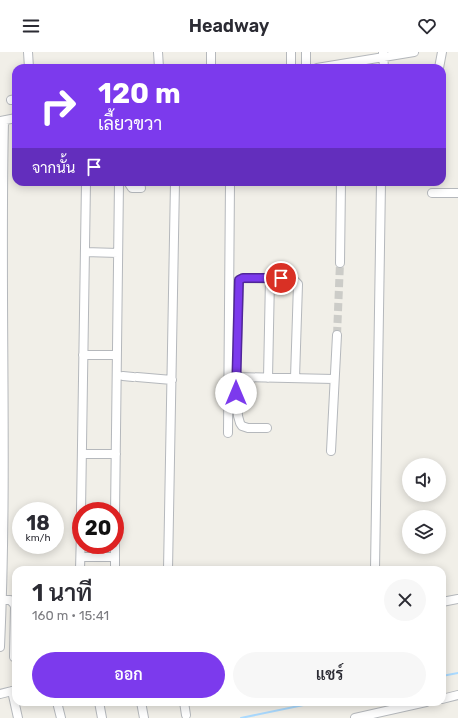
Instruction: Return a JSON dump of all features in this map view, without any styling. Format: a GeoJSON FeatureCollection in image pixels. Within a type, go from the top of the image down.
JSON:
{"type":"FeatureCollection","features":[{"type":"Feature","properties":{"kind":"street"},"geometry":{"type":"LineString","coordinates":[[28,52],[29,64]]}},
{"type":"Feature","properties":{"kind":"street"},"geometry":{"type":"LineString","coordinates":[[158,52],[159,64]]}},
{"type":"Feature","properties":{"kind":"street"},"geometry":{"type":"LineString","coordinates":[[211,52],[211,64]]}},
{"type":"Feature","properties":{"kind":"street"},"geometry":{"type":"LineString","coordinates":[[291,52],[292,64]]}},
{"type":"Feature","properties":{"kind":"street"},"geometry":{"type":"LineString","coordinates":[[306,52],[306,64]]}},
{"type":"Feature","properties":{"kind":"street"},"geometry":{"type":"LineString","coordinates":[[345,64],[383,54],[414,52]]}},
{"type":"Feature","properties":{"kind":"street"},"geometry":{"type":"LineString","coordinates":[[440,64],[442,52]]}},
{"type":"Feature","properties":{"kind":"street"},"geometry":{"type":"LineString","coordinates":[[383,54],[384,64]]}},
{"type":"Feature","properties":{"kind":"street"},"geometry":{"type":"LineString","coordinates":[[0,647],[2,600],[2,121],[12,119]]}},
{"type":"Feature","properties":{"kind":"street"},"geometry":{"type":"LineString","coordinates":[[81,502],[86,186]]}},
{"type":"Feature","properties":{"kind":"street"},"geometry":{"type":"LineString","coordinates":[[115,502],[119,186]]}},
{"type":"Feature","properties":{"kind":"street"},"geometry":{"type":"LineString","coordinates":[[131,186],[132,188],[141,188]]}},
{"type":"Feature","properties":{"kind":"street"},"geometry":{"type":"LineString","coordinates":[[168,566],[175,186]]}},
{"type":"Feature","properties":{"kind":"street"},"geometry":{"type":"LineString","coordinates":[[228,433],[230,186]]}},
{"type":"Feature","properties":{"kind":"street"},"geometry":{"type":"LineString","coordinates":[[340,263],[341,186]]}},
{"type":"Feature","properties":{"kind":"street"},"geometry":{"type":"LineString","coordinates":[[374,566],[381,186]]}},
{"type":"Feature","properties":{"kind":"street"},"geometry":{"type":"LineString","coordinates":[[432,193],[458,193]]}},
{"type":"Feature","properties":{"kind":"street"},"geometry":{"type":"LineString","coordinates":[[85,252],[118,254]]}},
{"type":"Feature","properties":{"kind":"street"},"geometry":{"type":"LineString","coordinates":[[267,428],[248,428],[242,426],[236,409],[239,280],[243,278],[293,279],[298,284],[295,378]]}},
{"type":"Feature","properties":{"kind":"street"},"geometry":{"type":"LineString","coordinates":[[268,378],[270,278]]}},
{"type":"Feature","properties":{"kind":"street"},"geometry":{"type":"LineString","coordinates":[[331,451],[337,335]]}},
{"type":"Feature","properties":{"kind":"street"},"geometry":{"type":"LineString","coordinates":[[83,355],[116,355]]}},
{"type":"Feature","properties":{"kind":"street"},"geometry":{"type":"LineString","coordinates":[[123,376],[172,380]]}},
{"type":"Feature","properties":{"kind":"street"},"geometry":{"type":"LineString","coordinates":[[236,377],[334,379]]}},
{"type":"Feature","properties":{"kind":"street"},"geometry":{"type":"LineString","coordinates":[[82,454],[116,454]]}},
{"type":"Feature","properties":{"kind":"street"},"geometry":{"type":"LineString","coordinates":[[114,566],[115,554]]}},
{"type":"Feature","properties":{"kind":"street"},"geometry":{"type":"LineString","coordinates":[[80,566],[81,557],[115,558]]}},
{"type":"Feature","properties":{"kind":"street"},"geometry":{"type":"LineString","coordinates":[[446,601],[458,599]]}},
{"type":"Feature","properties":{"kind":"street"},"geometry":{"type":"LineString","coordinates":[[2,600],[10,600],[12,602]]}},
{"type":"Feature","properties":{"kind":"street"},"geometry":{"type":"LineString","coordinates":[[0,694],[12,691]]}},
{"type":"Feature","properties":{"kind":"street"},"geometry":{"type":"LineString","coordinates":[[446,697],[458,695]]}},
{"type":"Feature","properties":{"kind":"street"},"geometry":{"type":"LineString","coordinates":[[16,706],[18,718]]}},
{"type":"Feature","properties":{"kind":"street"},"geometry":{"type":"LineString","coordinates":[[58,706],[61,718]]}},
{"type":"Feature","properties":{"kind":"street"},"geometry":{"type":"LineString","coordinates":[[100,706],[102,718]]}},
{"type":"Feature","properties":{"kind":"street"},"geometry":{"type":"LineString","coordinates":[[142,706],[144,718]]}},
{"type":"Feature","properties":{"kind":"street"},"geometry":{"type":"LineString","coordinates":[[185,706],[186,715]]}},
{"type":"Feature","properties":{"kind":"street"},"geometry":{"type":"LineString","coordinates":[[355,718],[408,706]]}},
{"type":"Feature","properties":{"kind":"waterway"},"geometry":{"type":"LineString","coordinates":[[446,675],[458,673]]}},
{"type":"Feature","properties":{"kind":"waterway"},"geometry":{"type":"LineString","coordinates":[[241,718],[299,706]]}},
{"type":"Feature","properties":{"kind":"tunnel"},"geometry":{"type":"LineString","coordinates":[[337,335],[340,263]]}},
{"type":"Feature","properties":{"kind":"route"},"geometry":{"type":"LineString","coordinates":[[236,393],[239,280],[243,278],[281,278]]}}]}
